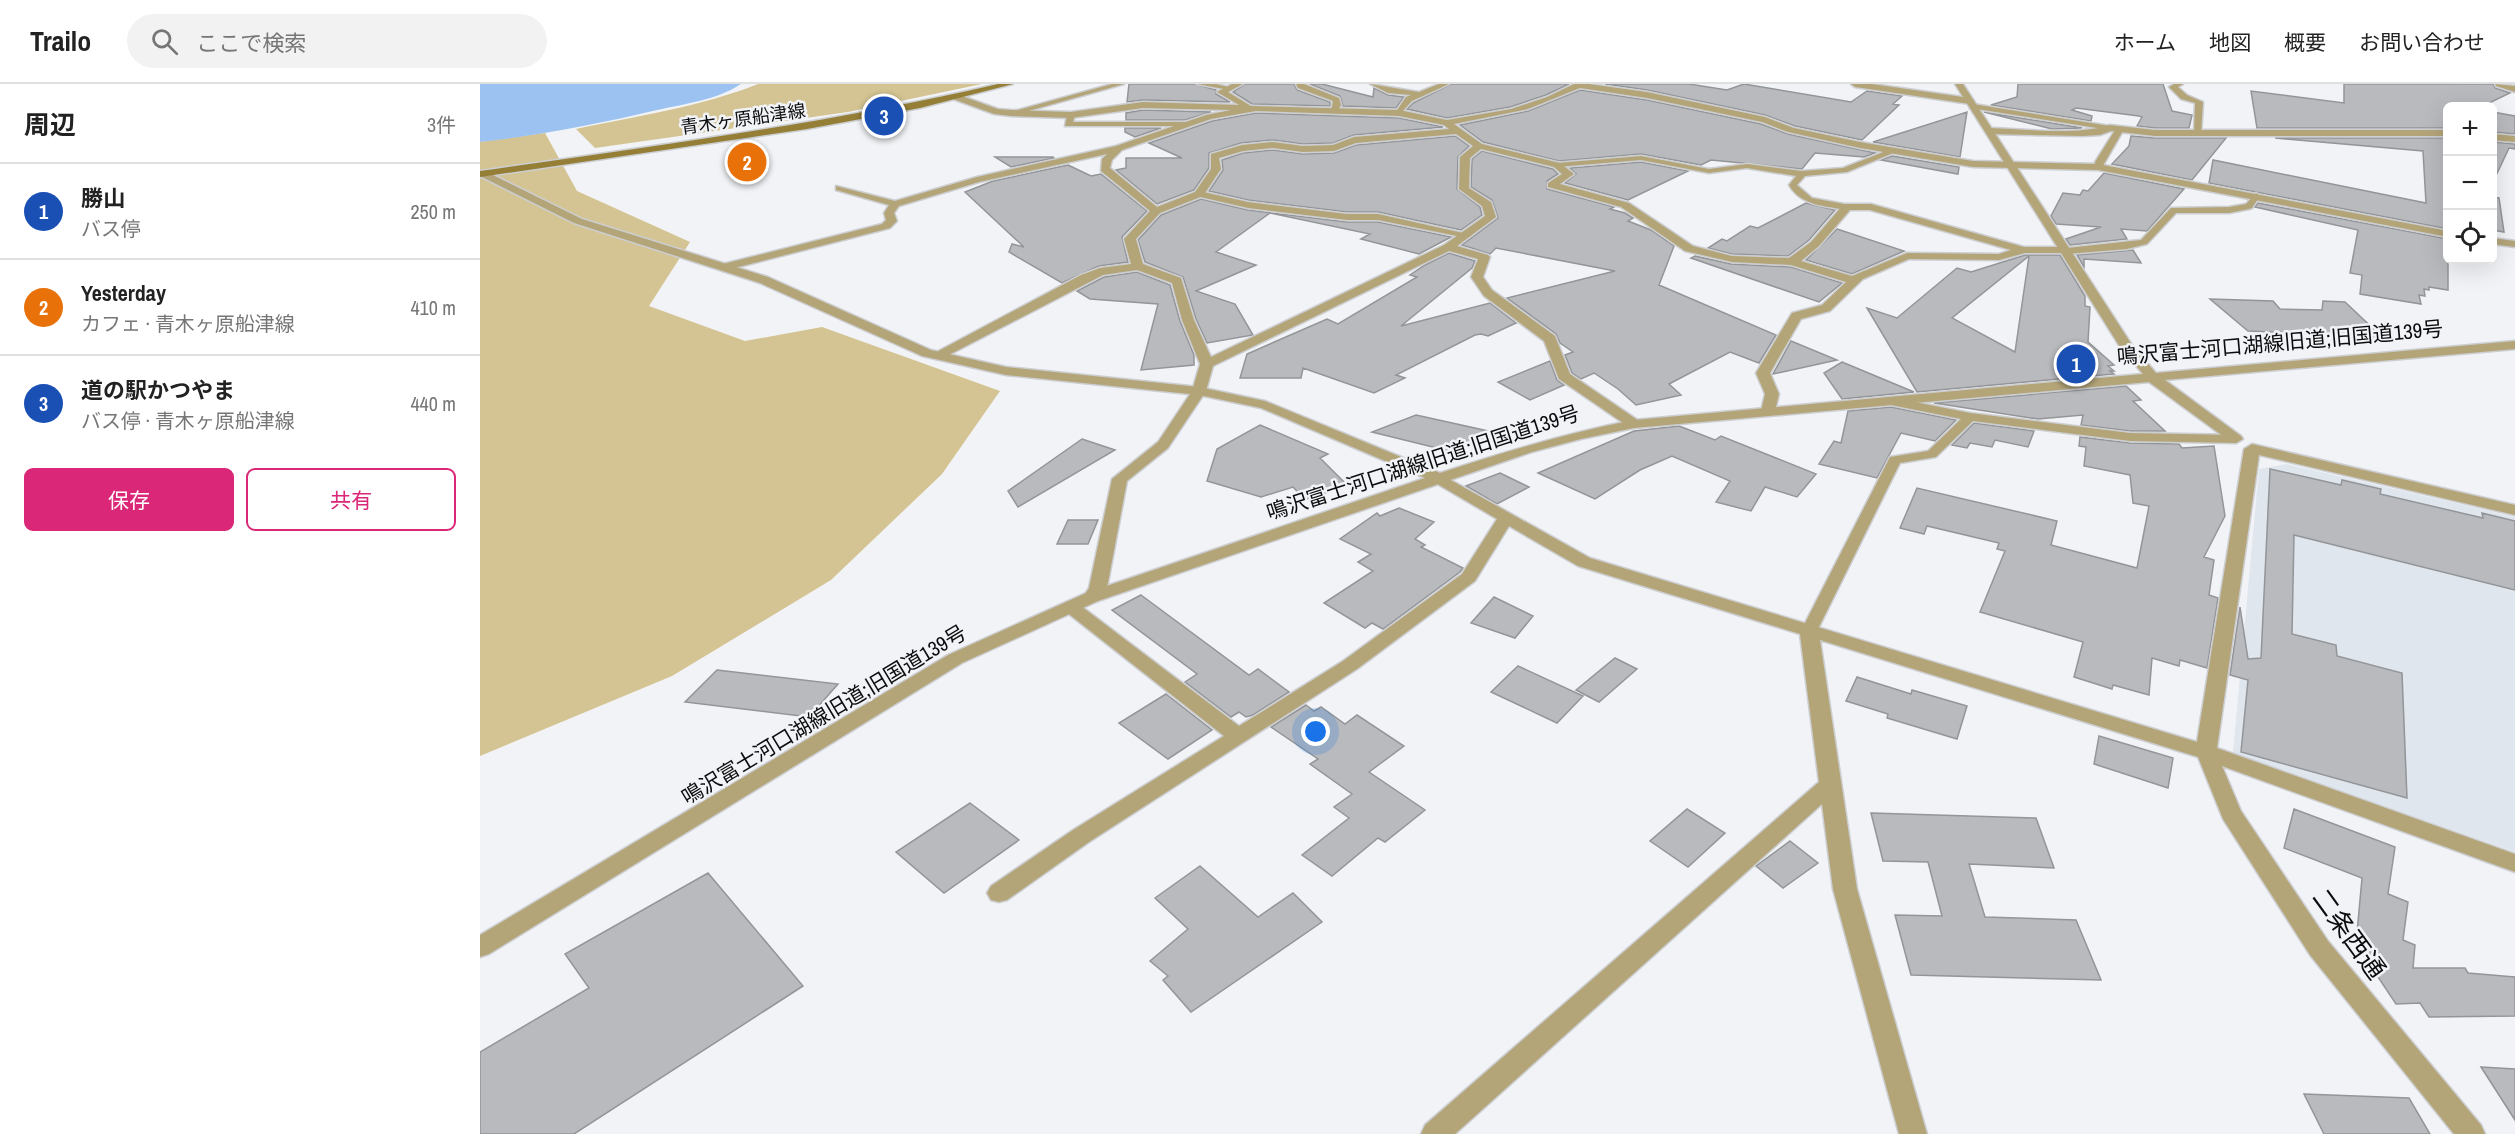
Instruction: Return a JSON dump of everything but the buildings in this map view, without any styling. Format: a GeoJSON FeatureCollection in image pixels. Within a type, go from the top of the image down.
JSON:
{"type":"FeatureCollection","features":[{"type":"Feature","properties":{"kind":"main road","name":"青木ヶ原船津線"},"geometry":{"type":"LineString","coordinates":[[482,174],[807,126],[957,97],[1009,84]]}},
{"type":"Feature","properties":{"kind":"street"},"geometry":{"type":"LineString","coordinates":[[1239,84],[1221,92],[1254,109]]}},
{"type":"Feature","properties":{"kind":"street"},"geometry":{"type":"LineString","coordinates":[[1138,267],[1130,239],[1156,211],[1199,194],[1216,169],[1214,156],[1242,148],[1272,145],[1303,149],[1334,148],[1354,140],[1451,127],[1468,116],[1494,114],[1514,109],[1566,94],[1580,84],[1754,117],[1791,130],[1894,151],[1973,164],[2098,168],[2443,233]]}},
{"type":"Feature","properties":{"kind":"street"},"geometry":{"type":"LineString","coordinates":[[1854,84],[1971,103]]}},
{"type":"Feature","properties":{"kind":"street"},"geometry":{"type":"LineString","coordinates":[[1959,84],[2127,347],[2153,378],[2252,449],[2515,510]]}},
{"type":"Feature","properties":{"kind":"street"},"geometry":{"type":"LineString","coordinates":[[2499,84],[2515,89]]}},
{"type":"Feature","properties":{"kind":"street"},"geometry":{"type":"LineString","coordinates":[[957,97],[982,107],[1011,113],[1071,115],[1143,105],[1399,113],[1451,127],[1479,146],[1557,165],[1569,174],[1552,185],[1625,205],[1689,249],[1732,259],[1792,262],[1854,281]]}},
{"type":"Feature","properties":{"kind":"street"},"geometry":{"type":"LineString","coordinates":[[840,188],[895,204],[988,177],[1119,148],[1186,123],[1254,109]]}},
{"type":"Feature","properties":{"kind":"street"},"geometry":{"type":"LineString","coordinates":[[1990,131],[2082,133],[2115,129],[2155,133],[2443,133]]}},
{"type":"Feature","properties":{"kind":"street"},"geometry":{"type":"LineString","coordinates":[[2497,137],[2515,139]]}},
{"type":"Feature","properties":{"kind":"street"},"geometry":{"type":"LineString","coordinates":[[1207,364],[1448,247],[1491,217],[1487,204],[1464,189],[1465,156],[1479,146]]}},
{"type":"Feature","properties":{"kind":"street"},"geometry":{"type":"LineString","coordinates":[[1119,148],[1107,159],[1105,169],[1156,211]]}},
{"type":"Feature","properties":{"kind":"street"},"geometry":{"type":"LineString","coordinates":[[482,174],[578,221],[774,284],[927,352],[1006,371],[1199,391],[1265,405],[1440,480],[1584,562],[2206,752],[2515,863]]}},
{"type":"Feature","properties":{"kind":"street"},"geometry":{"type":"LineString","coordinates":[[723,267],[886,226],[892,221],[889,213],[895,204]]}},
{"type":"Feature","properties":{"kind":"street"},"geometry":{"type":"LineString","coordinates":[[1792,262],[1815,244],[1847,207],[1871,207],[1914,221],[1945,227],[2025,250],[2066,251]]}},
{"type":"Feature","properties":{"kind":"street"},"geometry":{"type":"LineString","coordinates":[[2497,242],[2515,244]]}},
{"type":"Feature","properties":{"kind":"street"},"geometry":{"type":"LineString","coordinates":[[1448,247],[1484,257],[1477,277],[1488,292],[1550,339],[1564,376],[1634,424]]}},
{"type":"Feature","properties":{"kind":"street"},"geometry":{"type":"LineString","coordinates":[[1768,411],[1772,394],[1762,373],[1796,316],[1826,308],[1859,276],[1907,256],[1999,257],[2025,250]]}},
{"type":"Feature","properties":{"kind":"street"},"geometry":{"type":"LineString","coordinates":[[938,355],[1100,272],[1138,267],[1177,281],[1188,320],[1207,364],[1199,391],[1163,445],[1120,479],[1098,588],[1092,597]]}},
{"type":"Feature","properties":{"kind":"street","name":"鳴沢富士河口湖線旧道;旧国道139号"},"geometry":{"type":"LineString","coordinates":[[480,947],[955,659],[1092,597],[1527,449],[1579,435],[1634,424],[2515,345]]}},
{"type":"Feature","properties":{"kind":"street"},"geometry":{"type":"LineString","coordinates":[[2206,752],[2252,449]]}},
{"type":"Feature","properties":{"kind":"street"},"geometry":{"type":"LineString","coordinates":[[999,893],[1082,836],[1350,665],[1469,577],[1506,517]]}},
{"type":"Feature","properties":{"kind":"street"},"geometry":{"type":"LineString","coordinates":[[1071,607],[1238,736]]}},
{"type":"Feature","properties":{"kind":"street"},"geometry":{"type":"LineString","coordinates":[[1809,631],[1845,889],[1913,1134]]}},
{"type":"Feature","properties":{"kind":"street","name":"二条西通"},"geometry":{"type":"LineString","coordinates":[[2206,752],[2231,813],[2319,948],[2471,1134]]}},
{"type":"Feature","properties":{"kind":"street"},"geometry":{"type":"LineString","coordinates":[[1435,1134],[1831,784]]}},
{"type":"Feature","properties":{"kind":"lane"},"geometry":{"type":"LineString","coordinates":[[1011,113],[1120,84]]}},
{"type":"Feature","properties":{"kind":"lane"},"geometry":{"type":"LineString","coordinates":[[1201,84],[1229,88]]}},
{"type":"Feature","properties":{"kind":"lane"},"geometry":{"type":"LineString","coordinates":[[1374,84],[1391,91],[1418,94]]}},
{"type":"Feature","properties":{"kind":"lane"},"geometry":{"type":"LineString","coordinates":[[1399,113],[1409,99],[1445,84]]}},
{"type":"Feature","properties":{"kind":"lane"},"geometry":{"type":"LineString","coordinates":[[2179,84],[2173,87],[2176,92],[2199,102],[2198,133]]}},
{"type":"Feature","properties":{"kind":"lane"},"geometry":{"type":"LineString","coordinates":[[1303,87],[1323,85]]}},
{"type":"Feature","properties":{"kind":"lane"},"geometry":{"type":"LineString","coordinates":[[1303,87],[1336,100],[1337,105],[1334,110]]}},
{"type":"Feature","properties":{"kind":"lane"},"geometry":{"type":"LineString","coordinates":[[1971,103],[2115,129],[2098,168]]}},
{"type":"Feature","properties":{"kind":"lane"},"geometry":{"type":"LineString","coordinates":[[1071,115],[1068,124],[1186,123]]}},
{"type":"Feature","properties":{"kind":"lane"},"geometry":{"type":"LineString","coordinates":[[1557,165],[1641,158],[1709,171],[1747,166],[1802,174],[1844,170],[1894,151]]}},
{"type":"Feature","properties":{"kind":"lane"},"geometry":{"type":"LineString","coordinates":[[1802,174],[1793,185],[1795,190],[1809,200],[1847,207]]}},
{"type":"Feature","properties":{"kind":"lane"},"geometry":{"type":"LineString","coordinates":[[1199,194],[1248,205],[1347,217],[1378,217],[1467,235]]}},
{"type":"Feature","properties":{"kind":"lane"},"geometry":{"type":"LineString","coordinates":[[2066,251],[2127,246],[2144,242],[2174,210],[2229,210],[2249,206],[2256,196]]}},
{"type":"Feature","properties":{"kind":"lane"},"geometry":{"type":"LineString","coordinates":[[1890,401],[1970,417],[2130,437],[2236,439]]}},
{"type":"Feature","properties":{"kind":"lane"},"geometry":{"type":"LineString","coordinates":[[1809,631],[1894,460],[1932,454],[1970,417]]}},
{"type":"Feature","properties":{"kind":"shaded area"},"geometry":{"type":"Polygon","coordinates":[[[758,84],[982,84],[848,112],[595,148],[576,129],[691,105],[758,84]]]}},
{"type":"Feature","properties":{"kind":"shaded area"},"geometry":{"type":"Polygon","coordinates":[[[545,133],[577,191],[690,242],[649,306],[745,341],[822,327],[1000,391],[942,474],[831,580],[672,676],[480,756],[480,142],[545,133]]]}},
{"type":"Feature","properties":{"kind":"shaded area"},"geometry":{"type":"Polygon","coordinates":[[[2286,464],[2515,517],[2515,852],[2233,753],[2259,469],[2286,464]]]}},
{"type":"Feature","properties":{"kind":"water"},"geometry":{"type":"Polygon","coordinates":[[[480,84],[741,84],[711,98],[613,120],[480,142],[480,84]]]}},
{"type":"Feature","properties":{"kind":"place","name":"道の駅かつやま"},"geometry":{"type":"Point","coordinates":[884,116]}},
{"type":"Feature","properties":{"kind":"place","name":"Yesterday"},"geometry":{"type":"Point","coordinates":[747,162]}},
{"type":"Feature","properties":{"kind":"place","name":"勝山"},"geometry":{"type":"Point","coordinates":[2076,364]}}]}
